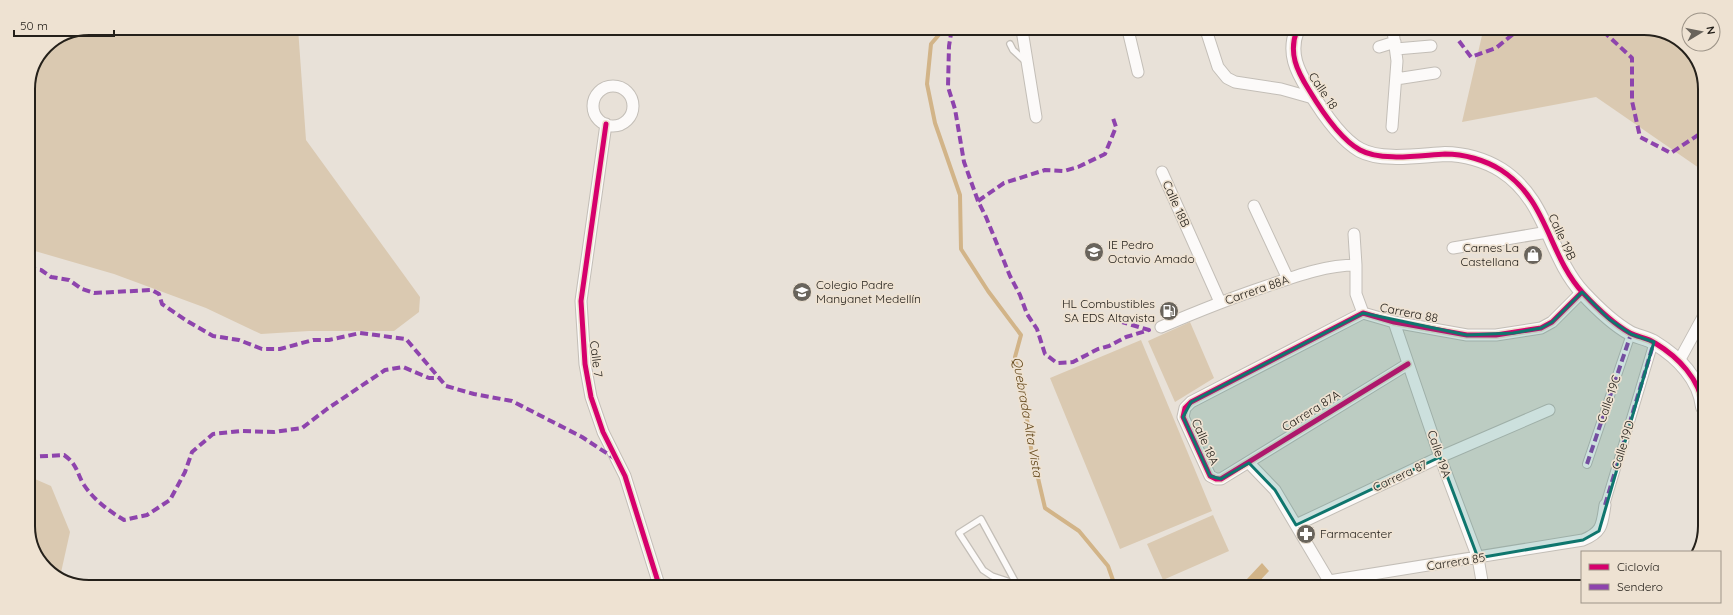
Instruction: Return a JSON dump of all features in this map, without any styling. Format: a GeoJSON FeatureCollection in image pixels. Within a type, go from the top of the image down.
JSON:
{"type":"FeatureCollection","features":[{"type":"Feature","properties":{"kind":"street"},"geometry":{"type":"LineString","coordinates":[[1023,35],[1036,117]]}},
{"type":"Feature","properties":{"kind":"street"},"geometry":{"type":"LineString","coordinates":[[1129,35],[1138,72]]}},
{"type":"Feature","properties":{"kind":"street"},"geometry":{"type":"LineString","coordinates":[[1208,35],[1218,67],[1227,78],[1235,82],[1281,88],[1313,98]]}},
{"type":"Feature","properties":{"kind":"street","name":"Calle 18"},"geometry":{"type":"LineString","coordinates":[[1296,35],[1293,49],[1298,73],[1313,98],[1344,138],[1361,151]]}},
{"type":"Feature","properties":{"kind":"street"},"geometry":{"type":"LineString","coordinates":[[1392,127],[1396,79],[1394,35]]}},
{"type":"Feature","properties":{"kind":"street"},"geometry":{"type":"LineString","coordinates":[[1379,47],[1395,45],[1431,46]]}},
{"type":"Feature","properties":{"kind":"street"},"geometry":{"type":"LineString","coordinates":[[1396,79],[1435,73]]}},
{"type":"Feature","properties":{"kind":"street","name":"Calle 7"},"geometry":{"type":"LineString","coordinates":[[606,124],[581,300],[585,364],[592,397],[603,432],[625,476],[657,580]]}},
{"type":"Feature","properties":{"kind":"street","name":"Calle 19B"},"geometry":{"type":"LineString","coordinates":[[1361,151],[1393,157],[1447,154],[1471,158],[1491,165],[1510,177],[1522,187],[1536,206],[1566,269],[1582,292],[1609,319],[1631,334],[1654,342],[1679,361],[1691,376],[1698,390]]}},
{"type":"Feature","properties":{"kind":"street","name":"Calle 18B"},"geometry":{"type":"LineString","coordinates":[[1162,172],[1220,302]]}},
{"type":"Feature","properties":{"kind":"street"},"geometry":{"type":"LineString","coordinates":[[1254,206],[1288,279]]}},
{"type":"Feature","properties":{"kind":"street"},"geometry":{"type":"LineString","coordinates":[[1453,248],[1548,232]]}},
{"type":"Feature","properties":{"kind":"street"},"geometry":{"type":"LineString","coordinates":[[1354,234],[1356,294],[1363,313]]}},
{"type":"Feature","properties":{"kind":"street","name":"Carrera 88A"},"geometry":{"type":"LineString","coordinates":[[1161,324],[1185,313],[1288,279],[1332,266],[1356,265]]}},
{"type":"Feature","properties":{"kind":"street","name":"Carrera 88"},"geometry":{"type":"LineString","coordinates":[[1191,402],[1363,313],[1394,322],[1467,335],[1496,335],[1541,328],[1552,322],[1582,292]]}},
{"type":"Feature","properties":{"kind":"street","name":"Calle 19A"},"geometry":{"type":"LineString","coordinates":[[1394,322],[1440,457],[1478,558],[1482,580]]}},
{"type":"Feature","properties":{"kind":"street"},"geometry":{"type":"LineString","coordinates":[[1679,361],[1698,326]]}},
{"type":"Feature","properties":{"kind":"street","name":"Calle 19C"},"geometry":{"type":"LineString","coordinates":[[1587,464],[1631,334]]}},
{"type":"Feature","properties":{"kind":"street","name":"Calle 19D"},"geometry":{"type":"LineString","coordinates":[[1583,540],[1595,534],[1601,527],[1605,505],[1654,342]]}},
{"type":"Feature","properties":{"kind":"street","name":"Carrera 87A"},"geometry":{"type":"LineString","coordinates":[[1225,477],[1408,364]]}},
{"type":"Feature","properties":{"kind":"street","name":"Calle 18A"},"geometry":{"type":"LineString","coordinates":[[1191,402],[1185,408],[1183,417],[1210,476],[1216,479],[1225,477]]}},
{"type":"Feature","properties":{"kind":"street","name":"Carrera 87"},"geometry":{"type":"LineString","coordinates":[[1296,525],[1440,457],[1549,410]]}},
{"type":"Feature","properties":{"kind":"street"},"geometry":{"type":"LineString","coordinates":[[1249,462],[1275,490],[1328,580]]}},
{"type":"Feature","properties":{"kind":"street","name":"Carrera 85"},"geometry":{"type":"LineString","coordinates":[[1353,580],[1583,540]]}},
{"type":"Feature","properties":{"kind":"lane"},"geometry":{"type":"LineString","coordinates":[[1010,44],[1013,50],[1027,63]]}},
{"type":"Feature","properties":{"kind":"lane"},"geometry":{"type":"LineString","coordinates":[[1006,580],[992,576],[983,570],[959,533],[981,519],[1014,580]]}},
{"type":"Feature","properties":{"kind":"highlighted area"},"geometry":{"type":"Polygon","coordinates":[[[1582,292],[1609,319],[1631,334],[1654,342],[1599,531],[1583,540],[1478,558],[1440,457],[1296,525],[1275,490],[1249,463],[1221,479],[1210,476],[1183,417],[1191,402],[1363,313],[1467,335],[1513,333],[1541,328],[1552,322],[1582,292]]]}},
{"type":"Feature","properties":{"kind":"shaded area"},"geometry":{"type":"Polygon","coordinates":[[[298,35],[306,140],[420,297],[419,312],[394,331],[309,331],[261,334],[206,308],[114,274],[35,251],[35,90],[36,79],[44,59],[59,44],[79,36],[298,35]]]}},
{"type":"Feature","properties":{"kind":"shaded area"},"geometry":{"type":"Polygon","coordinates":[[[1482,35],[1654,36],[1677,46],[1681,52],[1687,56],[1695,72],[1698,86],[1698,167],[1596,97],[1462,122],[1482,35]]]}},
{"type":"Feature","properties":{"kind":"shaded area"},"geometry":{"type":"Polygon","coordinates":[[[1190,322],[1214,378],[1175,402],[1148,341],[1190,322]]]}},
{"type":"Feature","properties":{"kind":"shaded area"},"geometry":{"type":"Polygon","coordinates":[[[1141,340],[1212,511],[1120,549],[1050,378],[1141,340]]]}},
{"type":"Feature","properties":{"kind":"shaded area"},"geometry":{"type":"Polygon","coordinates":[[[35,479],[51,486],[70,532],[61,572],[46,559],[42,553],[36,536],[35,479]]]}},
{"type":"Feature","properties":{"kind":"shaded area"},"geometry":{"type":"Polygon","coordinates":[[[1213,515],[1229,551],[1163,580],[1147,544],[1213,515]]]}},
{"type":"Feature","properties":{"kind":"shaded area"},"geometry":{"type":"Polygon","coordinates":[[[1262,563],[1269,571],[1261,580],[1247,579],[1262,563]]]}},
{"type":"Feature","properties":{"kind":"waterway","name":"Quebrada Alta Vista"},"geometry":{"type":"LineString","coordinates":[[939,35],[931,44],[927,84],[935,123],[960,195],[961,249],[988,291],[1021,335],[1015,357],[1025,405],[1031,448],[1045,508],[1079,531],[1108,566],[1113,580]]}},
{"type":"Feature","properties":{"kind":"marked path"},"geometry":{"type":"LineString","coordinates":[[951,35],[949,46],[948,87],[955,109],[964,162],[978,201],[1010,276],[1020,295],[1027,314],[1037,329],[1045,354],[1057,363],[1073,362],[1126,337],[1149,330],[1122,322]]}},
{"type":"Feature","properties":{"kind":"marked path"},"geometry":{"type":"LineString","coordinates":[[1459,41],[1471,57],[1496,48],[1512,35]]}},
{"type":"Feature","properties":{"kind":"marked path"},"geometry":{"type":"LineString","coordinates":[[1607,35],[1632,58],[1632,101],[1640,137],[1671,153],[1698,135]]}},
{"type":"Feature","properties":{"kind":"marked path"},"geometry":{"type":"LineString","coordinates":[[978,201],[1004,183],[1045,170],[1064,171],[1078,167],[1105,154],[1116,127],[1112,115]]}},
{"type":"Feature","properties":{"kind":"marked path"},"geometry":{"type":"LineString","coordinates":[[35,269],[41,270],[51,277],[69,280],[82,289],[94,293],[152,290],[159,294],[162,304],[213,336],[239,340],[262,349],[280,349],[313,340],[329,340],[360,333],[406,339],[446,386],[474,394],[512,401],[582,437],[614,458]]}},
{"type":"Feature","properties":{"kind":"marked path"},"geometry":{"type":"LineString","coordinates":[[1587,464],[1631,334]]}},
{"type":"Feature","properties":{"kind":"marked path"},"geometry":{"type":"LineString","coordinates":[[1605,505],[1654,342]]}},
{"type":"Feature","properties":{"kind":"marked path"},"geometry":{"type":"LineString","coordinates":[[35,457],[64,455],[72,462],[84,485],[92,496],[107,509],[124,520],[147,515],[170,500],[185,472],[192,452],[213,434],[241,431],[274,432],[302,428],[327,409],[385,370],[403,367],[429,378],[440,378]]}},
{"type":"Feature","properties":{"kind":"cycle path"},"geometry":{"type":"LineString","coordinates":[[1295,35],[1293,46],[1295,62],[1298,69],[1319,106],[1345,139],[1360,150],[1379,156],[1402,157],[1445,154],[1460,155],[1495,166],[1501,170],[1517,182],[1529,197],[1538,212],[1562,262],[1571,278],[1583,293],[1599,310],[1617,325],[1633,334],[1652,341],[1672,355],[1693,378],[1698,390]]}},
{"type":"Feature","properties":{"kind":"cycle path"},"geometry":{"type":"LineString","coordinates":[[606,124],[581,301],[585,364],[591,397],[603,432],[625,476],[657,580]]}},
{"type":"Feature","properties":{"kind":"cycle path"},"geometry":{"type":"LineString","coordinates":[[1408,364],[1221,479],[1216,479],[1210,476],[1183,417],[1185,408],[1191,402],[1363,313],[1394,322],[1467,335],[1496,335],[1541,328],[1552,322],[1582,292]]}},
{"type":"Feature","properties":{"kind":"place","name":"IE Pedro Octavio Amado"},"geometry":{"type":"Point","coordinates":[1094,252]}},
{"type":"Feature","properties":{"kind":"place","name":"Carnes La Castellana"},"geometry":{"type":"Point","coordinates":[1533,255]}},
{"type":"Feature","properties":{"kind":"place","name":"Colegio Padre Manyanet Medellín"},"geometry":{"type":"Point","coordinates":[802,292]}},
{"type":"Feature","properties":{"kind":"place","name":"HL Combustibles SA EDS Altavista"},"geometry":{"type":"Point","coordinates":[1169,311]}},
{"type":"Feature","properties":{"kind":"place","name":"Farmacenter"},"geometry":{"type":"Point","coordinates":[1306,534]}}]}
